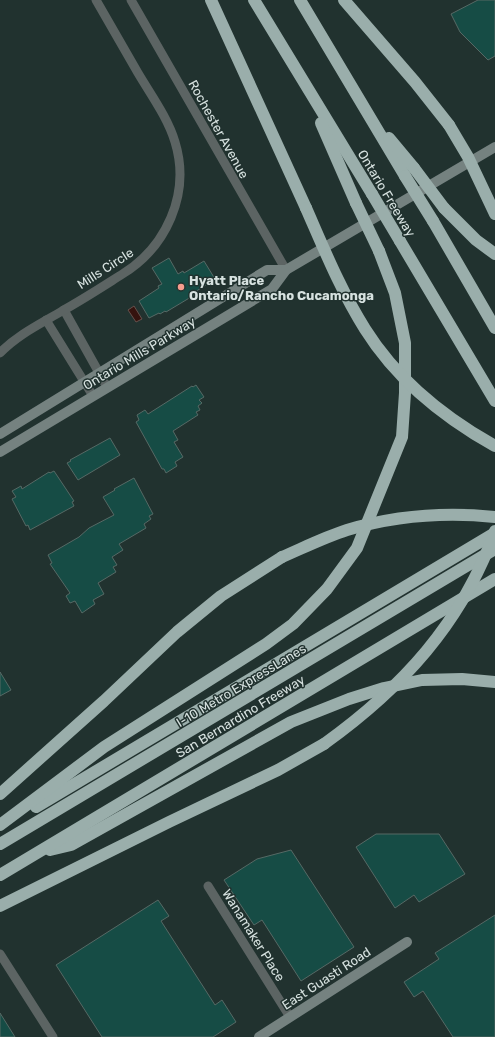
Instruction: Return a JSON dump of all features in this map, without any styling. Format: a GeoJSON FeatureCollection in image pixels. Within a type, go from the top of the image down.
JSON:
{"type":"FeatureCollection","features":[{"type":"Feature","properties":{"kind":"highway"},"geometry":{"type":"LineString","coordinates":[[211,0],[348,299],[365,330],[387,359],[412,387],[438,410],[468,431],[495,446]]}},
{"type":"Feature","properties":{"kind":"highway","name":"Ontario Freeway"},"geometry":{"type":"LineString","coordinates":[[254,0],[301,80],[372,194],[495,401]]}},
{"type":"Feature","properties":{"kind":"highway","name":"Ontario Freeway"},"geometry":{"type":"LineString","coordinates":[[300,0],[364,107],[409,172],[433,221],[495,328]]}},
{"type":"Feature","properties":{"kind":"highway"},"geometry":{"type":"LineString","coordinates":[[344,0],[415,82],[449,125],[468,157],[495,214]]}},
{"type":"Feature","properties":{"kind":"highway"},"geometry":{"type":"LineString","coordinates":[[0,825],[104,747],[266,644],[293,624],[327,589],[356,548],[402,438],[406,394],[405,343],[395,293],[379,251],[301,80]]}},
{"type":"Feature","properties":{"kind":"highway"},"geometry":{"type":"LineString","coordinates":[[409,172],[476,240],[495,254]]}},
{"type":"Feature","properties":{"kind":"highway"},"geometry":{"type":"LineString","coordinates":[[0,794],[93,712],[177,632],[221,596],[282,557],[346,530],[406,517],[477,515],[495,517]]}},
{"type":"Feature","properties":{"kind":"highway"},"geometry":{"type":"LineString","coordinates":[[0,906],[278,770],[324,744],[358,720],[413,668],[436,640],[455,612],[473,581],[495,532]]}},
{"type":"Feature","properties":{"kind":"highway","name":"San Bernardino Freeway"},"geometry":{"type":"LineString","coordinates":[[0,828],[495,532]]}},
{"type":"Feature","properties":{"kind":"highway","name":"I-10 Metro ExpressLanes"},"geometry":{"type":"LineString","coordinates":[[0,844],[495,549]]}},
{"type":"Feature","properties":{"kind":"highway","name":"San Bernardino Freeway"},"geometry":{"type":"LineString","coordinates":[[0,875],[495,579]]}},
{"type":"Feature","properties":{"kind":"highway"},"geometry":{"type":"LineString","coordinates":[[37,853],[71,845],[291,722],[349,699],[384,688],[422,680],[462,679],[495,682]]}},
{"type":"Feature","properties":{"kind":"main road","name":"Ontario Mills Parkway"},"geometry":{"type":"LineString","coordinates":[[0,452],[272,289],[286,270],[495,147]]}},
{"type":"Feature","properties":{"kind":"main road","name":"Ontario Mills Parkway"},"geometry":{"type":"LineString","coordinates":[[0,434],[86,383],[267,270],[286,270]]}},
{"type":"Feature","properties":{"kind":"main road","name":"East Guasti Road"},"geometry":{"type":"LineString","coordinates":[[259,1037],[407,942]]}},
{"type":"Feature","properties":{"kind":"street","name":"Mills Circle"},"geometry":{"type":"LineString","coordinates":[[0,354],[18,338],[123,274],[151,251],[166,229],[172,216],[179,187],[178,153],[175,141],[162,115],[96,0]]}},
{"type":"Feature","properties":{"kind":"street","name":"Rochester Avenue"},"geometry":{"type":"LineString","coordinates":[[131,0],[286,270]]}},
{"type":"Feature","properties":{"kind":"street"},"geometry":{"type":"LineString","coordinates":[[64,310],[107,387]]}},
{"type":"Feature","properties":{"kind":"street"},"geometry":{"type":"LineString","coordinates":[[46,320],[93,396]]}},
{"type":"Feature","properties":{"kind":"street","name":"Wanamaker Place"},"geometry":{"type":"LineString","coordinates":[[208,886],[290,1017]]}},
{"type":"Feature","properties":{"kind":"street"},"geometry":{"type":"LineString","coordinates":[[0,954],[53,1037]]}},
{"type":"Feature","properties":{"kind":"shaded area"},"geometry":{"type":"Polygon","coordinates":[[[134,306],[142,319],[136,322],[128,310],[134,306]]]}},
{"type":"Feature","properties":{"kind":"building"},"geometry":{"type":"Polygon","coordinates":[[[478,0],[495,0],[495,56],[488,60],[460,32],[451,14],[478,0]]]}},
{"type":"Feature","properties":{"kind":"building","name":"Hyatt Place Ontario/Rancho Cucamonga"},"geometry":{"type":"Polygon","coordinates":[[[169,258],[178,274],[183,271],[184,273],[204,261],[215,279],[195,292],[196,294],[166,312],[159,313],[149,318],[139,301],[159,288],[158,286],[162,284],[152,268],[169,258]]]}},
{"type":"Feature","properties":{"kind":"building"},"geometry":{"type":"Polygon","coordinates":[[[196,385],[204,397],[199,400],[202,403],[198,406],[200,410],[196,412],[198,415],[173,431],[178,440],[174,442],[183,457],[175,462],[177,466],[166,473],[164,469],[162,469],[136,422],[139,420],[137,415],[145,410],[148,414],[192,386],[193,387],[196,385]]]}},
{"type":"Feature","properties":{"kind":"building"},"geometry":{"type":"Polygon","coordinates":[[[110,438],[120,455],[78,480],[67,463],[110,438]]]}},
{"type":"Feature","properties":{"kind":"building"},"geometry":{"type":"Polygon","coordinates":[[[54,471],[74,501],[72,502],[74,506],[30,530],[28,525],[26,526],[12,499],[16,497],[12,491],[21,486],[22,489],[49,472],[54,471]]]}},
{"type":"Feature","properties":{"kind":"building"},"geometry":{"type":"Polygon","coordinates":[[[134,478],[153,514],[149,516],[151,519],[144,524],[146,528],[119,544],[123,550],[112,557],[117,565],[113,567],[116,572],[98,583],[104,594],[93,600],[95,604],[82,613],[75,601],[70,603],[66,596],[70,593],[50,564],[52,563],[48,555],[79,537],[89,528],[114,515],[103,497],[134,478]]]}},
{"type":"Feature","properties":{"kind":"building"},"geometry":{"type":"Polygon","coordinates":[[[0,672],[11,690],[0,696],[0,672]]]}},
{"type":"Feature","properties":{"kind":"building"},"geometry":{"type":"Polygon","coordinates":[[[376,834],[439,834],[465,874],[419,902],[414,895],[395,908],[356,847],[376,834]]]}},
{"type":"Feature","properties":{"kind":"building"},"geometry":{"type":"Polygon","coordinates":[[[291,850],[354,947],[301,981],[262,920],[254,925],[224,880],[257,859],[291,850]]]}},
{"type":"Feature","properties":{"kind":"building"},"geometry":{"type":"Polygon","coordinates":[[[158,900],[169,916],[161,921],[215,1005],[222,1000],[236,1022],[213,1037],[102,1037],[56,965],[158,900]]]}},
{"type":"Feature","properties":{"kind":"building"},"geometry":{"type":"Polygon","coordinates":[[[495,915],[495,1037],[453,1037],[423,991],[414,997],[404,982],[439,959],[435,953],[495,915]]]}},
{"type":"Feature","properties":{"kind":"building"},"geometry":{"type":"Polygon","coordinates":[[[0,1013],[15,1037],[0,1037],[0,1013]]]}},
{"type":"Feature","properties":{"kind":"place","name":"Hyatt Place Ontario/Rancho Cucamonga"},"geometry":{"type":"Point","coordinates":[181,287]}}]}
